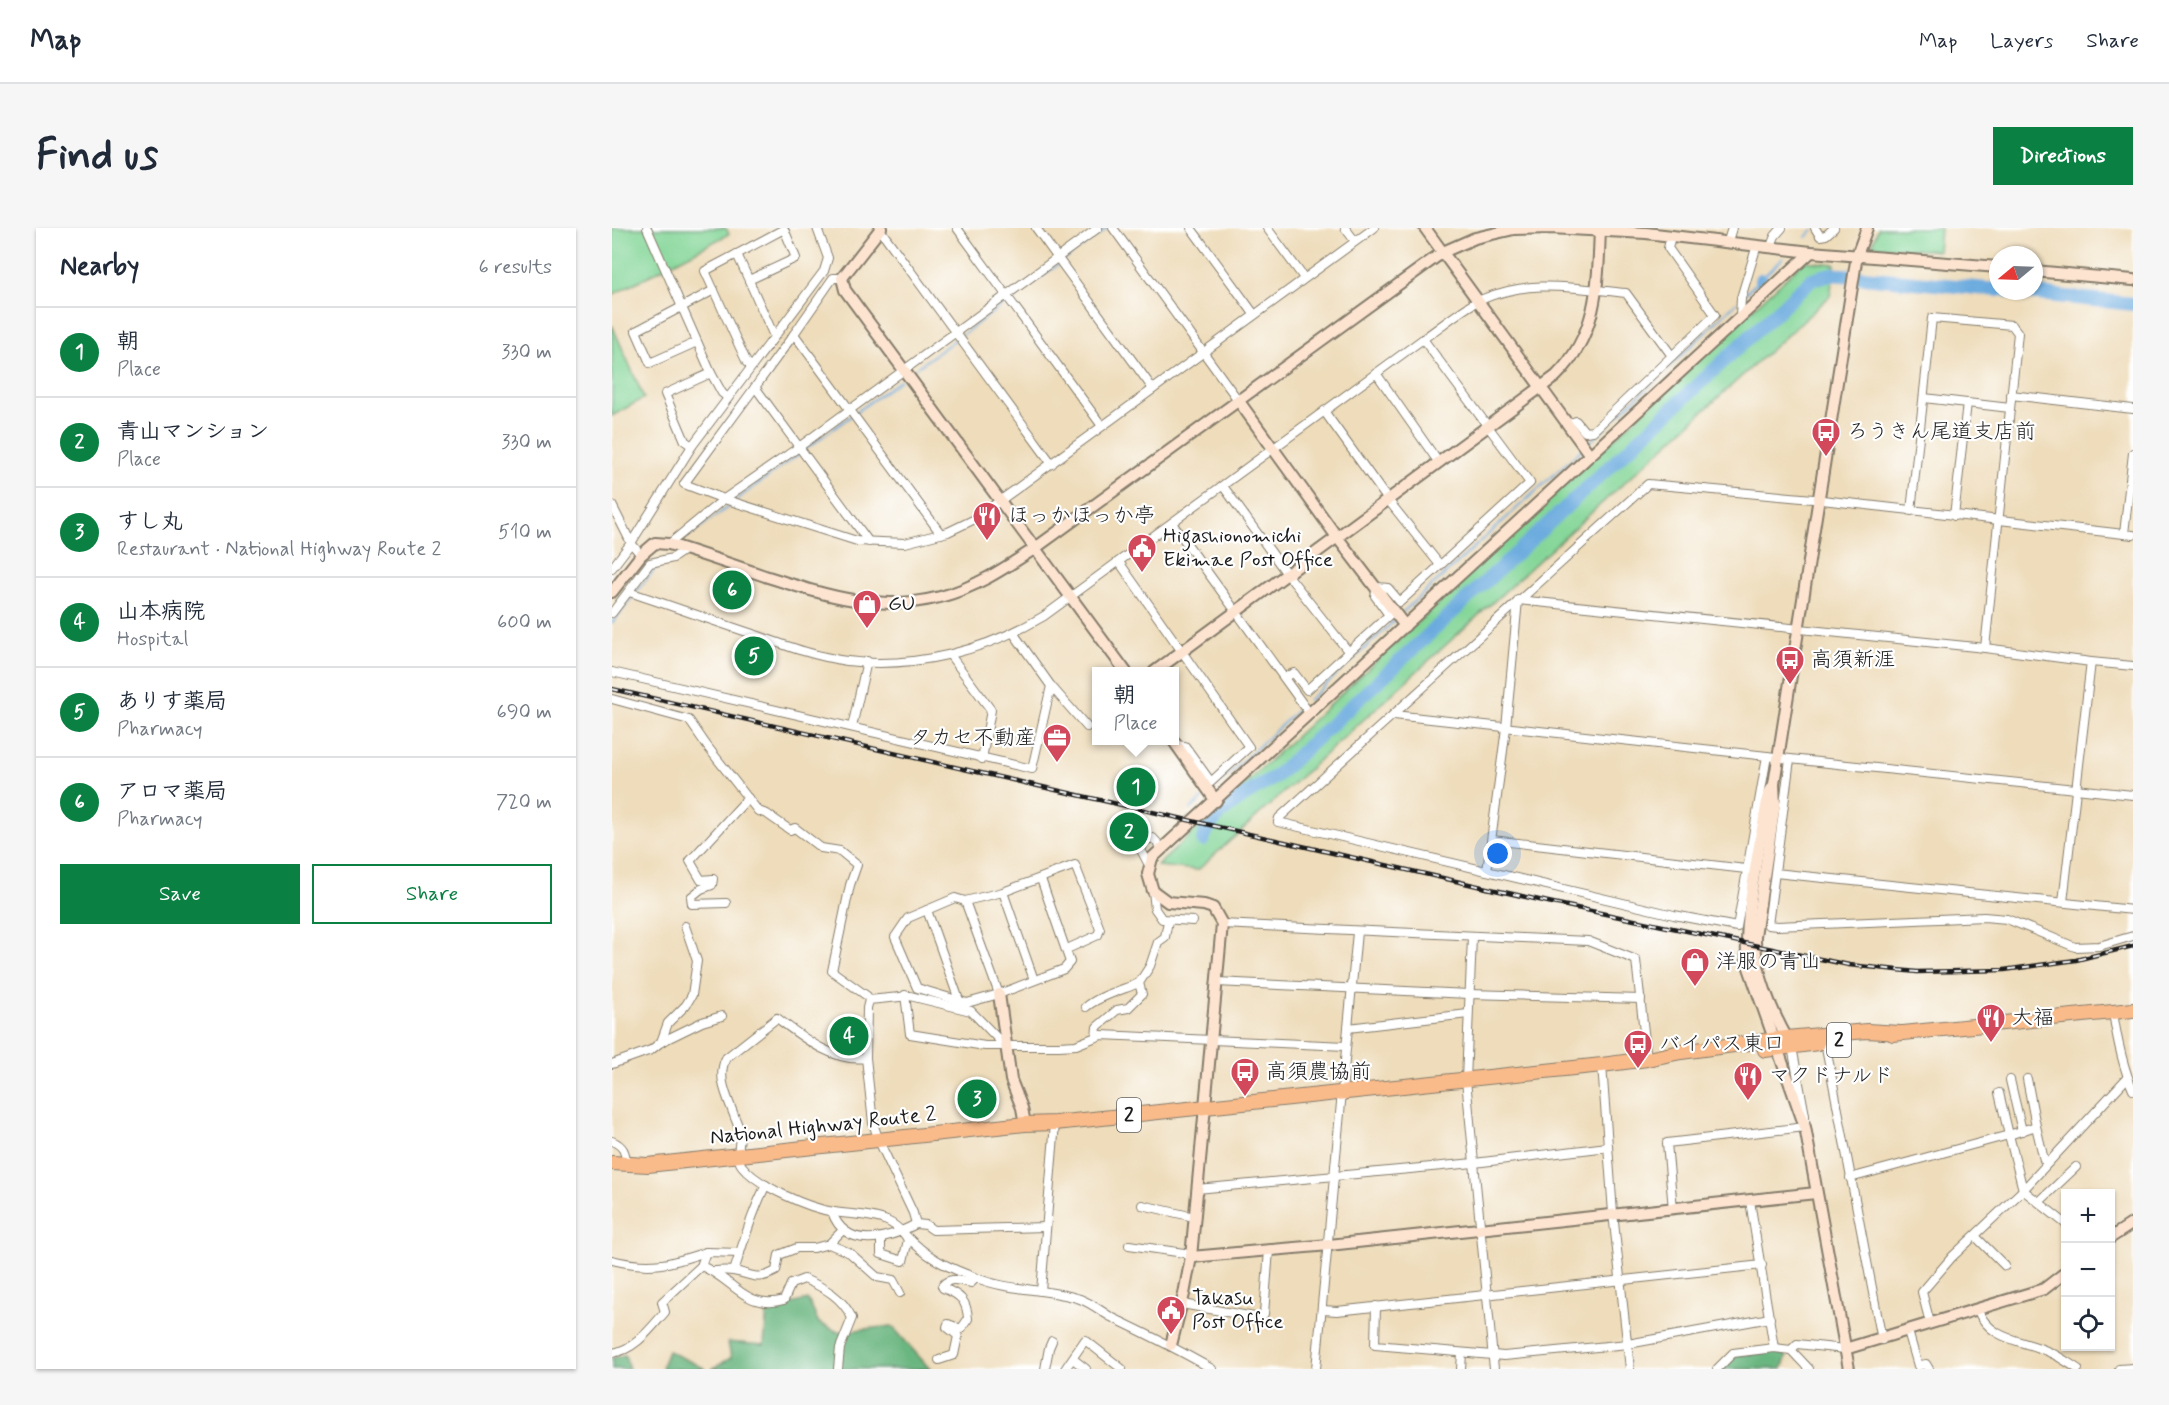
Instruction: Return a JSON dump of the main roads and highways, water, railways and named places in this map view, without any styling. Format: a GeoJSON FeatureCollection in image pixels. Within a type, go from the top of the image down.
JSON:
{"type":"FeatureCollection","features":[{"type":"Feature","properties":{"kind":"highway","name":"National Highway Route 2"},"geometry":{"type":"LineString","coordinates":[[612,1164],[648,1166],[1025,1124],[1055,1123],[1602,1065],[1681,1052],[1783,1043],[1825,1042],[2133,1010]]}},
{"type":"Feature","properties":{"kind":"highway","name":"National Highway Route 2"},"geometry":{"type":"LineString","coordinates":[[1783,1043],[1867,1030],[1900,1033]]}},
{"type":"Feature","properties":{"kind":"waterway"},"geometry":{"type":"LineString","coordinates":[[1011,299],[1108,228]]}},
{"type":"Feature","properties":{"kind":"waterway"},"geometry":{"type":"LineString","coordinates":[[1806,237],[1813,230]]}},
{"type":"Feature","properties":{"kind":"waterway"},"geometry":{"type":"LineString","coordinates":[[1746,293],[1783,258]]}},
{"type":"Feature","properties":{"kind":"waterway"},"geometry":{"type":"LineString","coordinates":[[1203,840],[1207,830],[1223,811],[1275,777],[1812,279],[1831,274],[1989,289]]}},
{"type":"Feature","properties":{"kind":"waterway"},"geometry":{"type":"LineString","coordinates":[[2043,295],[2133,304]]}},
{"type":"Feature","properties":{"kind":"waterway"},"geometry":{"type":"LineString","coordinates":[[915,369],[1007,302]]}},
{"type":"Feature","properties":{"kind":"waterway"},"geometry":{"type":"LineString","coordinates":[[1590,442],[1736,303]]}},
{"type":"Feature","properties":{"kind":"waterway"},"geometry":{"type":"LineString","coordinates":[[736,500],[900,380]]}},
{"type":"Feature","properties":{"kind":"waterway"},"geometry":{"type":"LineString","coordinates":[[1403,612],[1582,449]]}},
{"type":"Feature","properties":{"kind":"waterway"},"geometry":{"type":"LineString","coordinates":[[688,536],[732,504]]}},
{"type":"Feature","properties":{"kind":"waterway"},"geometry":{"type":"LineString","coordinates":[[636,592],[659,564]]}},
{"type":"Feature","properties":{"kind":"waterway"},"geometry":{"type":"LineString","coordinates":[[612,623],[633,597]]}},
{"type":"Feature","properties":{"kind":"waterway"},"geometry":{"type":"LineString","coordinates":[[1309,700],[1394,621]]}},
{"type":"Feature","properties":{"kind":"waterway"},"geometry":{"type":"LineString","coordinates":[[1214,788],[1301,707]]}},
{"type":"Feature","properties":{"kind":"waterway"},"geometry":{"type":"LineString","coordinates":[[1190,810],[1202,799]]}},
{"type":"Feature","properties":{"kind":"railway"},"geometry":{"type":"LineString","coordinates":[[612,689],[1548,902],[1849,965],[1917,972],[2004,970],[2076,960],[2133,946]]}},
{"type":"Feature","properties":{"kind":"place","name":"ろうきん尾道支店前"},"geometry":{"type":"Point","coordinates":[1826,458]}},
{"type":"Feature","properties":{"kind":"place","name":"ほっかほっか亭"},"geometry":{"type":"Point","coordinates":[987,542]}},
{"type":"Feature","properties":{"kind":"place","name":"Higashionomichi Ekimae Post Office"},"geometry":{"type":"Point","coordinates":[1142,574]}},
{"type":"Feature","properties":{"kind":"place","name":"アロマ薬局"},"geometry":{"type":"Point","coordinates":[732,590]}},
{"type":"Feature","properties":{"kind":"place","name":"GU"},"geometry":{"type":"Point","coordinates":[867,630]}},
{"type":"Feature","properties":{"kind":"place","name":"ありす薬局"},"geometry":{"type":"Point","coordinates":[754,656]}},
{"type":"Feature","properties":{"kind":"place","name":"高須新涯"},"geometry":{"type":"Point","coordinates":[1790,686]}},
{"type":"Feature","properties":{"kind":"place","name":"タカセ不動産"},"geometry":{"type":"Point","coordinates":[1057,764]}},
{"type":"Feature","properties":{"kind":"place","name":"朝"},"geometry":{"type":"Point","coordinates":[1136,787]}},
{"type":"Feature","properties":{"kind":"place","name":"青山マンション"},"geometry":{"type":"Point","coordinates":[1129,832]}},
{"type":"Feature","properties":{"kind":"place","name":"洋服の青山"},"geometry":{"type":"Point","coordinates":[1695,988]}},
{"type":"Feature","properties":{"kind":"place","name":"山本病院"},"geometry":{"type":"Point","coordinates":[849,1036]}},
{"type":"Feature","properties":{"kind":"place","name":"大福"},"geometry":{"type":"Point","coordinates":[1991,1044]}},
{"type":"Feature","properties":{"kind":"place","name":"バイパス東口"},"geometry":{"type":"Point","coordinates":[1638,1070]}},
{"type":"Feature","properties":{"kind":"place","name":"高須農協前"},"geometry":{"type":"Point","coordinates":[1245,1098]}},
{"type":"Feature","properties":{"kind":"place","name":"すし丸"},"geometry":{"type":"Point","coordinates":[977,1099]}},
{"type":"Feature","properties":{"kind":"place","name":"マクドナルド"},"geometry":{"type":"Point","coordinates":[1748,1102]}},
{"type":"Feature","properties":{"kind":"place","name":"Takasu Post Office"},"geometry":{"type":"Point","coordinates":[1171,1336]}}]}
